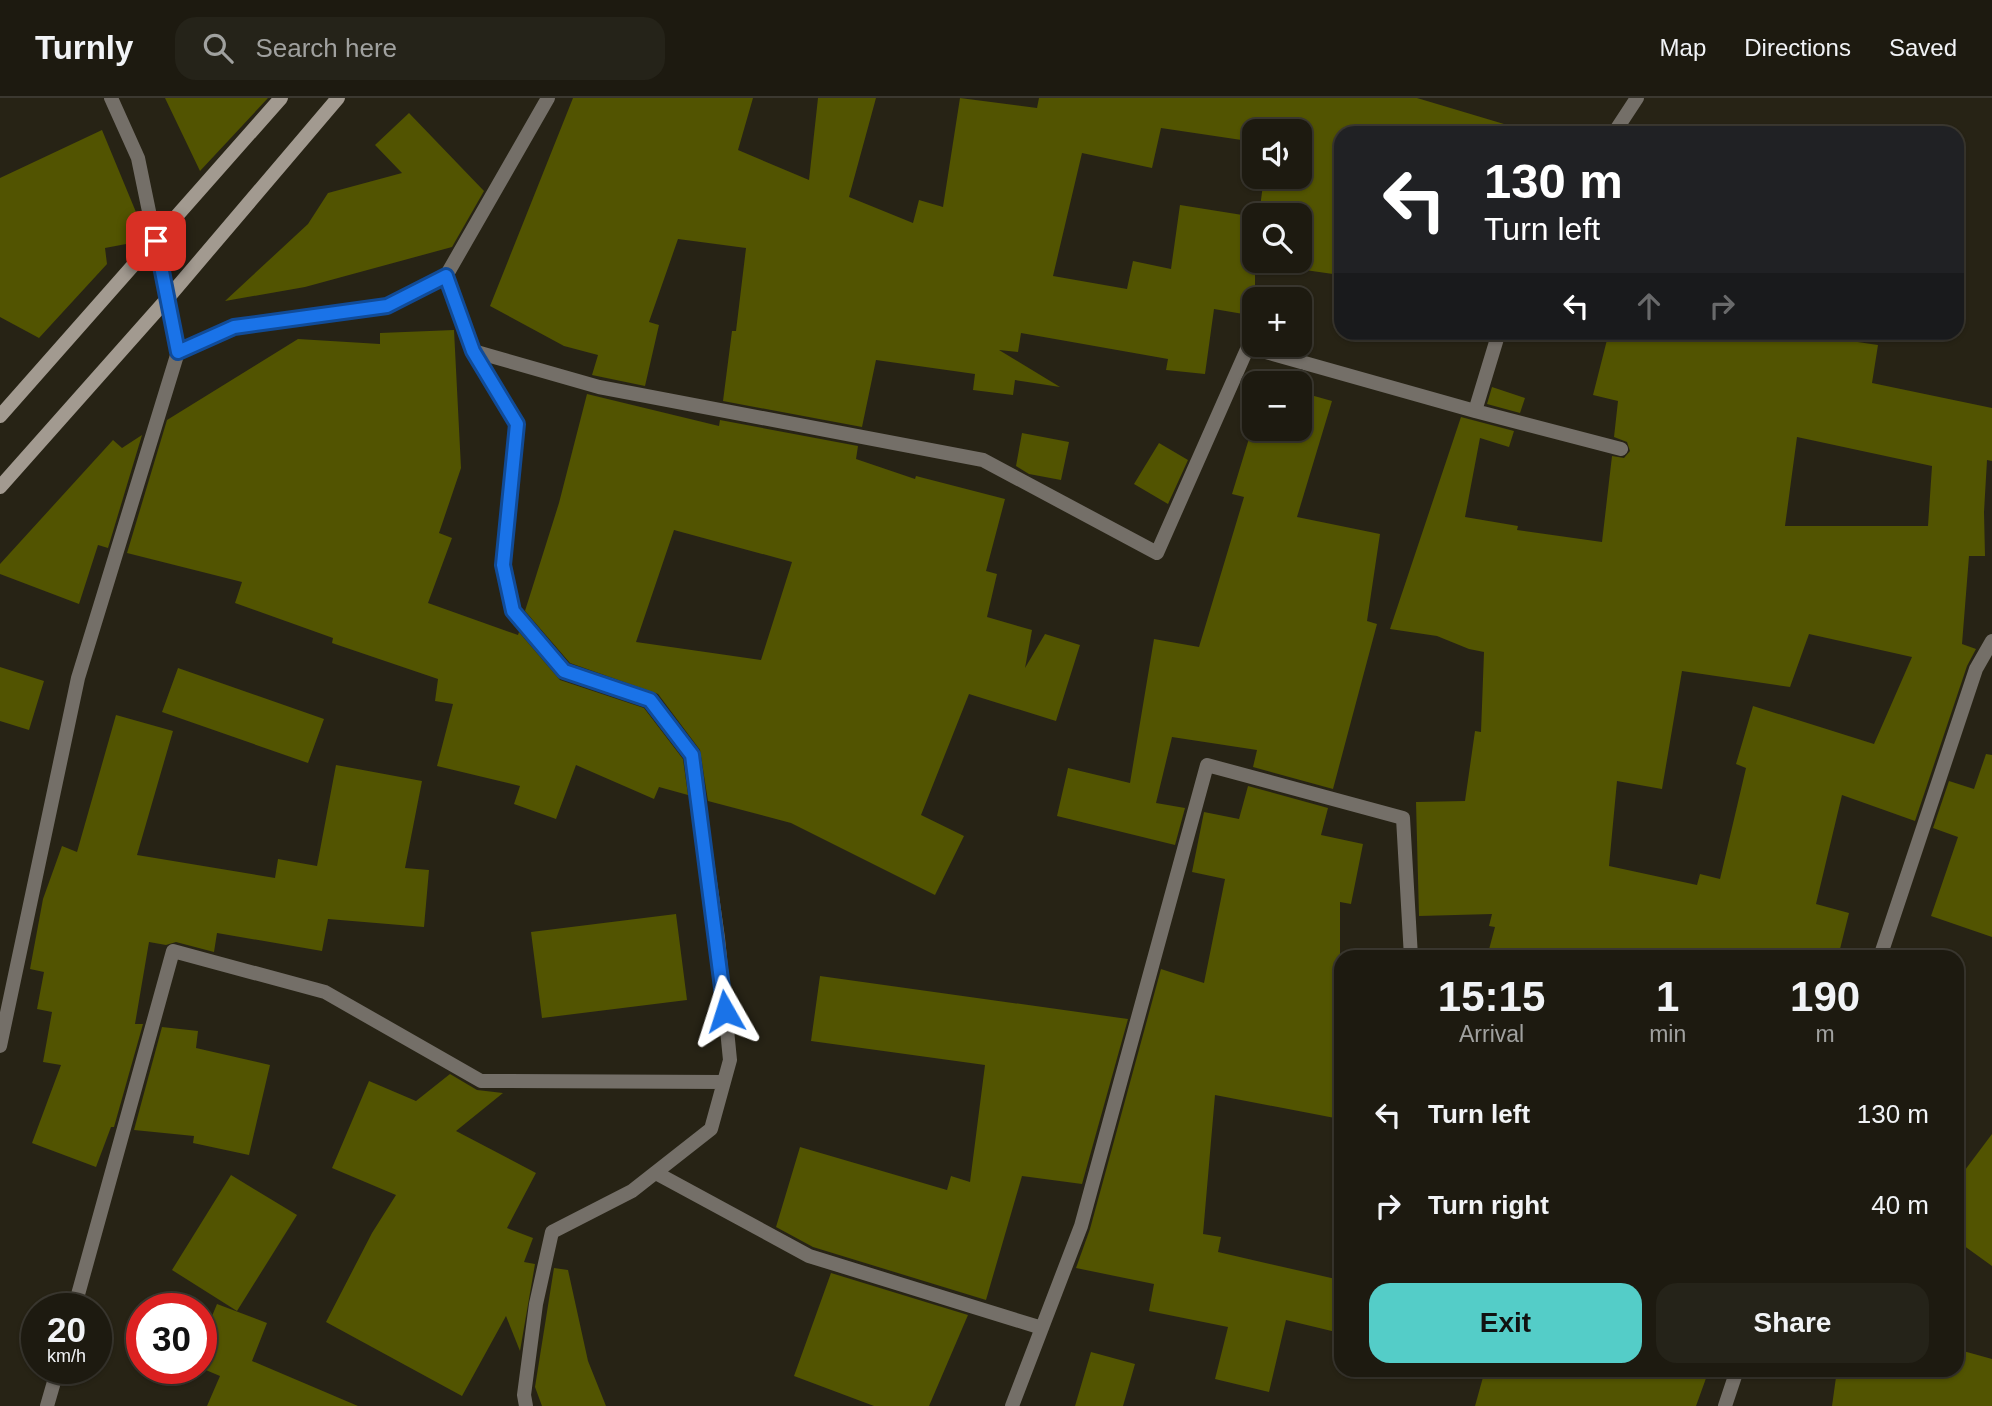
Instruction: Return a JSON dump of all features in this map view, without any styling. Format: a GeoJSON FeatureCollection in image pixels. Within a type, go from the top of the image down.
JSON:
{"type":"FeatureCollection","features":[{"type":"Feature","properties":{"kind":"main road"},"geometry":{"type":"LineString","coordinates":[[0,416],[281,98]]}},
{"type":"Feature","properties":{"kind":"main road"},"geometry":{"type":"LineString","coordinates":[[0,487],[167,299],[338,98]]}},
{"type":"Feature","properties":{"kind":"street"},"geometry":{"type":"LineString","coordinates":[[0,1046],[78,678],[178,352],[138,158],[111,98]]}},
{"type":"Feature","properties":{"kind":"street"},"geometry":{"type":"LineString","coordinates":[[178,352],[234,327],[387,306],[446,276],[548,98]]}},
{"type":"Feature","properties":{"kind":"street"},"geometry":{"type":"LineString","coordinates":[[1619,126],[1637,98]]}},
{"type":"Feature","properties":{"kind":"street"},"geometry":{"type":"LineString","coordinates":[[446,276],[473,351],[517,424],[503,565],[513,611],[564,671],[650,700],[692,755],[718,938],[730,1060],[711,1129],[632,1191],[552,1232],[536,1304],[524,1395],[526,1406]]}},
{"type":"Feature","properties":{"kind":"street"},"geometry":{"type":"LineString","coordinates":[[1475,411],[1497,340]]}},
{"type":"Feature","properties":{"kind":"street"},"geometry":{"type":"LineString","coordinates":[[473,351],[598,387],[984,460],[1157,553],[1248,346],[1475,411],[1621,449]]}},
{"type":"Feature","properties":{"kind":"street"},"geometry":{"type":"LineString","coordinates":[[1882,950],[1976,669],[1992,640]]}},
{"type":"Feature","properties":{"kind":"street"},"geometry":{"type":"LineString","coordinates":[[1012,1406],[1081,1226],[1206,765],[1403,818],[1411,950]]}},
{"type":"Feature","properties":{"kind":"street"},"geometry":{"type":"LineString","coordinates":[[78,1293],[173,951],[325,992],[481,1081],[724,1082]]}},
{"type":"Feature","properties":{"kind":"street"},"geometry":{"type":"LineString","coordinates":[[656,1173],[809,1256],[1042,1328]]}},
{"type":"Feature","properties":{"kind":"street"},"geometry":{"type":"LineString","coordinates":[[1725,1406],[1735,1377]]}},
{"type":"Feature","properties":{"kind":"street"},"geometry":{"type":"LineString","coordinates":[[47,1406],[53,1384]]}},
{"type":"Feature","properties":{"kind":"building"},"geometry":{"type":"Polygon","coordinates":[[[165,98],[268,98],[200,171],[165,98]]]}},
{"type":"Feature","properties":{"kind":"building"},"geometry":{"type":"Polygon","coordinates":[[[573,98],[753,98],[738,150],[809,180],[818,98],[876,98],[849,197],[913,223],[919,200],[943,207],[960,98],[1037,108],[1039,98],[1417,98],[1504,124],[1334,126],[1334,274],[1312,271],[1312,203],[1261,203],[1262,189],[1312,189],[1312,119],[1242,119],[1242,140],[1161,128],[1152,168],[1082,153],[1053,276],[1127,289],[1133,261],[1171,269],[1180,205],[1242,215],[1242,273],[1255,273],[1255,287],[1242,287],[1242,314],[1214,309],[1205,374],[1166,370],[1168,359],[1021,333],[1018,352],[999,350],[1060,387],[1015,380],[1013,395],[973,390],[975,374],[876,360],[862,427],[723,401],[732,331],[736,331],[746,248],[678,239],[649,322],[659,325],[645,386],[592,375],[598,355],[564,346],[490,306],[573,98]]]}},
{"type":"Feature","properties":{"kind":"building"},"geometry":{"type":"Polygon","coordinates":[[[409,113],[484,191],[452,247],[305,287],[225,301],[308,224],[328,193],[402,173],[375,145],[409,113]]]}},
{"type":"Feature","properties":{"kind":"building"},"geometry":{"type":"Polygon","coordinates":[[[102,130],[138,217],[142,241],[105,248],[107,264],[39,338],[0,317],[0,178],[102,130]]]}},
{"type":"Feature","properties":{"kind":"building"},"geometry":{"type":"Polygon","coordinates":[[[454,330],[461,468],[439,533],[452,538],[428,603],[518,635],[519,632],[560,680],[644,708],[683,759],[688,795],[659,787],[654,799],[576,765],[556,819],[514,804],[520,786],[437,766],[453,704],[435,701],[438,679],[332,643],[333,638],[235,603],[242,582],[127,553],[167,420],[298,339],[380,344],[380,333],[454,330]]]}},
{"type":"Feature","properties":{"kind":"building"},"geometry":{"type":"Polygon","coordinates":[[[1607,340],[1844,340],[1878,345],[1872,383],[1992,408],[1992,461],[1987,460],[1984,512],[1985,556],[1969,556],[1962,644],[1976,649],[1967,666],[1915,821],[1842,795],[1816,904],[1849,913],[1840,950],[1489,950],[1495,927],[1489,926],[1492,914],[1419,916],[1416,802],[1465,801],[1475,731],[1481,732],[1484,652],[1437,636],[1390,629],[1461,417],[1514,431],[1509,447],[1480,438],[1465,517],[1518,526],[1517,530],[1602,542],[1612,456],[1624,458],[1630,451],[1627,442],[1614,437],[1618,401],[1593,395],[1607,340]],[[1797,437],[1785,526],[1928,526],[1932,466],[1797,437]],[[1809,634],[1790,687],[1682,671],[1662,789],[1617,781],[1609,866],[1697,885],[1700,874],[1720,879],[1746,768],[1736,764],[1753,706],[1874,744],[1912,657],[1809,634]]]}},
{"type":"Feature","properties":{"kind":"building"},"geometry":{"type":"Polygon","coordinates":[[[1492,387],[1525,398],[1520,413],[1487,404],[1492,387]]]}},
{"type":"Feature","properties":{"kind":"building"},"geometry":{"type":"Polygon","coordinates":[[[587,394],[719,426],[720,420],[858,446],[856,459],[915,479],[916,476],[1005,499],[986,571],[997,574],[987,617],[1032,630],[1025,668],[1045,634],[1080,645],[1056,721],[969,694],[921,815],[964,836],[935,895],[791,823],[708,801],[700,750],[658,694],[570,663],[525,611],[559,503],[587,394]],[[674,530],[636,642],[761,660],[792,562],[674,530]]]}},
{"type":"Feature","properties":{"kind":"building"},"geometry":{"type":"Polygon","coordinates":[[[1312,395],[1332,401],[1297,517],[1380,534],[1367,621],[1377,624],[1333,789],[1253,767],[1257,750],[1172,737],[1156,803],[1185,808],[1175,845],[1057,816],[1068,768],[1130,783],[1154,639],[1199,647],[1244,497],[1232,494],[1248,441],[1312,441],[1312,395]]]}},
{"type":"Feature","properties":{"kind":"building"},"geometry":{"type":"Polygon","coordinates":[[[1022,433],[1069,442],[1061,480],[1029,474],[1016,466],[1022,433]]]}},
{"type":"Feature","properties":{"kind":"building"},"geometry":{"type":"Polygon","coordinates":[[[142,435],[108,548],[98,545],[79,604],[0,574],[0,564],[113,440],[122,448],[142,435]]]}},
{"type":"Feature","properties":{"kind":"building"},"geometry":{"type":"Polygon","coordinates":[[[1159,443],[1188,460],[1168,504],[1134,484],[1159,443]]]}},
{"type":"Feature","properties":{"kind":"building"},"geometry":{"type":"Polygon","coordinates":[[[0,667],[44,681],[29,730],[0,721],[0,667]]]}},
{"type":"Feature","properties":{"kind":"building"},"geometry":{"type":"Polygon","coordinates":[[[178,668],[324,719],[308,763],[162,712],[178,668]]]}},
{"type":"Feature","properties":{"kind":"building"},"geometry":{"type":"Polygon","coordinates":[[[116,715],[173,731],[137,855],[275,878],[278,859],[317,866],[336,765],[422,781],[405,868],[429,870],[424,927],[328,919],[322,951],[217,933],[214,952],[176,942],[166,945],[149,942],[135,1024],[143,1024],[114,1127],[111,1127],[96,1167],[32,1143],[61,1065],[43,1062],[52,1012],[37,1009],[44,972],[30,969],[43,899],[62,846],[77,852],[116,715]]]}},
{"type":"Feature","properties":{"kind":"building"},"geometry":{"type":"Polygon","coordinates":[[[1986,754],[1992,755],[1992,937],[1931,916],[1958,837],[1933,828],[1949,781],[1974,789],[1986,754]]]}},
{"type":"Feature","properties":{"kind":"building"},"geometry":{"type":"Polygon","coordinates":[[[1248,786],[1328,808],[1321,835],[1363,844],[1351,904],[1340,902],[1340,950],[1334,950],[1334,1118],[1215,1095],[1203,1234],[1221,1237],[1218,1252],[1334,1279],[1334,1332],[1286,1320],[1269,1392],[1215,1379],[1228,1327],[1149,1311],[1154,1284],[1076,1268],[1090,1229],[1161,969],[1204,983],[1225,879],[1192,872],[1204,812],[1239,819],[1248,786]]]}},
{"type":"Feature","properties":{"kind":"building"},"geometry":{"type":"Polygon","coordinates":[[[676,914],[687,1000],[542,1018],[531,932],[676,914]]]}},
{"type":"Feature","properties":{"kind":"building"},"geometry":{"type":"Polygon","coordinates":[[[820,976],[1128,1019],[1082,1184],[1022,1176],[986,1300],[813,1247],[776,1227],[800,1147],[947,1190],[951,1176],[970,1182],[985,1065],[811,1041],[820,976]]]}},
{"type":"Feature","properties":{"kind":"building"},"geometry":{"type":"Polygon","coordinates":[[[162,1027],[198,1031],[196,1048],[270,1065],[249,1155],[193,1143],[194,1136],[134,1130],[162,1027]]]}},
{"type":"Feature","properties":{"kind":"building"},"geometry":{"type":"Polygon","coordinates":[[[450,1074],[477,1090],[503,1093],[456,1131],[536,1173],[507,1228],[533,1238],[524,1262],[535,1264],[520,1351],[506,1316],[462,1396],[326,1322],[372,1233],[396,1195],[332,1168],[369,1081],[416,1101],[450,1074]]]}},
{"type":"Feature","properties":{"kind":"building"},"geometry":{"type":"Polygon","coordinates":[[[1992,1134],[1992,1266],[1964,1246],[1964,1171],[1992,1134]]]}},
{"type":"Feature","properties":{"kind":"building"},"geometry":{"type":"Polygon","coordinates":[[[231,1175],[297,1215],[237,1311],[217,1298],[217,1293],[208,1293],[172,1270],[231,1175]]]}},
{"type":"Feature","properties":{"kind":"building"},"geometry":{"type":"Polygon","coordinates":[[[554,1268],[568,1270],[588,1361],[606,1406],[542,1406],[535,1387],[554,1268]]]}},
{"type":"Feature","properties":{"kind":"building"},"geometry":{"type":"Polygon","coordinates":[[[831,1273],[968,1315],[929,1406],[874,1406],[794,1376],[831,1273]]]}},
{"type":"Feature","properties":{"kind":"building"},"geometry":{"type":"Polygon","coordinates":[[[217,1304],[267,1323],[252,1361],[358,1406],[207,1406],[220,1376],[217,1375],[217,1304]]]}},
{"type":"Feature","properties":{"kind":"building"},"geometry":{"type":"Polygon","coordinates":[[[1964,1351],[1992,1359],[1992,1406],[1832,1406],[1836,1377],[1964,1377],[1964,1351]]]}},
{"type":"Feature","properties":{"kind":"building"},"geometry":{"type":"Polygon","coordinates":[[[1091,1352],[1135,1364],[1123,1406],[1075,1406],[1091,1352]]]}},
{"type":"Feature","properties":{"kind":"building"},"geometry":{"type":"Polygon","coordinates":[[[1483,1377],[1706,1377],[1696,1406],[1475,1406],[1483,1377]]]}},
{"type":"Feature","properties":{"kind":"route"},"geometry":{"type":"LineString","coordinates":[[156,241],[178,352],[234,327],[387,306],[446,276],[473,351],[517,424],[503,565],[513,611],[564,671],[650,700],[692,755],[718,938],[725,1011]]}}]}
